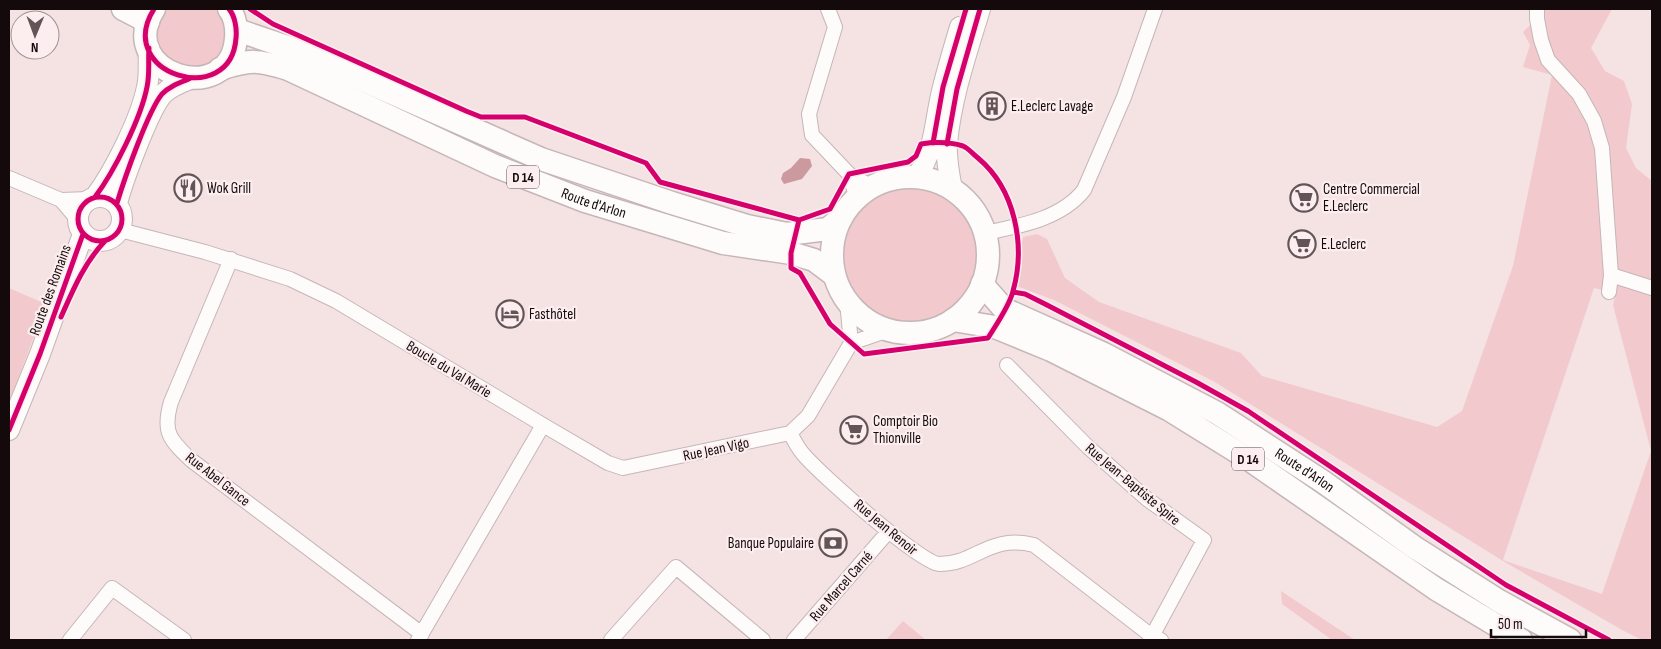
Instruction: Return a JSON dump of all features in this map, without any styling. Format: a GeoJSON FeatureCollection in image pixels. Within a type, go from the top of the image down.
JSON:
{"type":"FeatureCollection","features":[{"type":"Feature","properties":{"kind":"main road"},"geometry":{"type":"LineString","coordinates":[[124,9],[151,16],[146,35],[148,48],[158,64],[172,75],[190,79]]}},
{"type":"Feature","properties":{"kind":"main road"},"geometry":{"type":"LineString","coordinates":[[220,68],[233,51],[237,30],[229,9]]}},
{"type":"Feature","properties":{"kind":"main road","name":"Route d'Arlon"},"geometry":{"type":"LineString","coordinates":[[237,30],[290,48],[541,159],[672,203],[747,226],[787,234],[828,230],[841,218]]}},
{"type":"Feature","properties":{"kind":"main road","name":"Route d'Arlon"},"geometry":{"type":"LineString","coordinates":[[190,79],[206,76],[220,68],[240,63],[261,61],[288,70],[495,166],[585,200],[723,243],[791,253],[814,260],[834,275]]}},
{"type":"Feature","properties":{"kind":"main road"},"geometry":{"type":"LineString","coordinates":[[916,178],[936,181],[952,189],[975,212],[985,234],[988,259],[982,284],[970,304],[953,320],[937,328],[920,332],[889,330],[868,321],[847,301],[834,275],[832,246],[841,218],[864,192],[889,179],[916,178]]}},
{"type":"Feature","properties":{"kind":"main road","name":"Route d'Arlon"},"geometry":{"type":"LineString","coordinates":[[982,284],[1004,309],[1104,354],[1217,413],[1322,482],[1414,547],[1499,601],[1570,640]]}},
{"type":"Feature","properties":{"kind":"main road","name":"Route d'Arlon"},"geometry":{"type":"LineString","coordinates":[[953,320],[995,326],[1052,350],[1168,409],[1247,458],[1436,589],[1521,640]]}},
{"type":"Feature","properties":{"kind":"street"},"geometry":{"type":"LineString","coordinates":[[828,9],[835,27],[809,114],[812,135],[864,192]]}},
{"type":"Feature","properties":{"kind":"street"},"geometry":{"type":"LineString","coordinates":[[916,178],[928,161],[943,87],[966,9]]}},
{"type":"Feature","properties":{"kind":"street"},"geometry":{"type":"LineString","coordinates":[[952,189],[947,163],[947,144],[957,89],[980,9]]}},
{"type":"Feature","properties":{"kind":"street"},"geometry":{"type":"LineString","coordinates":[[985,234],[1050,216],[1076,200],[1084,190],[1121,105],[1155,9]]}},
{"type":"Feature","properties":{"kind":"street"},"geometry":{"type":"LineString","coordinates":[[1537,9],[1541,40],[1548,60],[1579,94],[1594,121],[1602,148],[1611,275],[1609,292]]}},
{"type":"Feature","properties":{"kind":"street","name":"Route des Romains"},"geometry":{"type":"LineString","coordinates":[[9,430],[40,354],[81,227],[79,212],[104,185],[143,105],[148,84],[148,48]]}},
{"type":"Feature","properties":{"kind":"street"},"geometry":{"type":"LineString","coordinates":[[117,203],[153,110],[162,95],[173,85],[190,79]]}},
{"type":"Feature","properties":{"kind":"street"},"geometry":{"type":"LineString","coordinates":[[9,178],[61,200],[103,196],[117,203],[123,216],[113,236]]}},
{"type":"Feature","properties":{"kind":"street"},"geometry":{"type":"LineString","coordinates":[[61,200],[81,227]]}},
{"type":"Feature","properties":{"kind":"street","name":"Route des Romains"},"geometry":{"type":"LineString","coordinates":[[81,227],[90,239],[113,236]]}},
{"type":"Feature","properties":{"kind":"street","name":"Route des Romains"},"geometry":{"type":"LineString","coordinates":[[40,354],[60,320],[79,277],[93,253],[113,236]]}},
{"type":"Feature","properties":{"kind":"street","name":"Boucle du Val Marie"},"geometry":{"type":"LineString","coordinates":[[113,236],[231,259],[290,279],[336,301],[543,425]]}},
{"type":"Feature","properties":{"kind":"street","name":"Rue Abel Gance"},"geometry":{"type":"LineString","coordinates":[[231,259],[171,402],[168,414],[168,432],[172,441],[191,460],[420,637]]}},
{"type":"Feature","properties":{"kind":"street"},"geometry":{"type":"LineString","coordinates":[[1611,275],[1652,288]]}},
{"type":"Feature","properties":{"kind":"street"},"geometry":{"type":"LineString","coordinates":[[790,433],[808,416],[851,343],[847,301]]}},
{"type":"Feature","properties":{"kind":"street"},"geometry":{"type":"LineString","coordinates":[[851,343],[889,330]]}},
{"type":"Feature","properties":{"kind":"street","name":"Rue Jean-Baptiste Spire"},"geometry":{"type":"LineString","coordinates":[[1007,365],[1088,447],[1147,499],[1204,540],[1155,639]]}},
{"type":"Feature","properties":{"kind":"street"},"geometry":{"type":"LineString","coordinates":[[420,637],[543,425]]}},
{"type":"Feature","properties":{"kind":"street","name":"Rue Jean Vigo"},"geometry":{"type":"LineString","coordinates":[[543,425],[608,463],[623,468],[790,433]]}},
{"type":"Feature","properties":{"kind":"street","name":"Rue Jean Renoir"},"geometry":{"type":"LineString","coordinates":[[790,433],[804,455],[888,532],[920,556],[938,564],[959,561],[998,543],[1018,542],[1034,546],[1155,639]]}},
{"type":"Feature","properties":{"kind":"street","name":"Rue Marcel Carné"},"geometry":{"type":"LineString","coordinates":[[794,640],[888,532]]}},
{"type":"Feature","properties":{"kind":"street"},"geometry":{"type":"LineString","coordinates":[[611,640],[676,567],[763,640]]}},
{"type":"Feature","properties":{"kind":"street"},"geometry":{"type":"LineString","coordinates":[[70,640],[112,588],[184,640]]}},
{"type":"Feature","properties":{"kind":"shaded area"},"geometry":{"type":"Polygon","coordinates":[[[161,9],[218,9],[227,28],[222,52],[214,62],[191,70],[159,55],[155,20],[161,9]]]}},
{"type":"Feature","properties":{"kind":"shaded area"},"geometry":{"type":"Polygon","coordinates":[[[1539,9],[1612,9],[1591,48],[1605,71],[1624,81],[1632,104],[1626,148],[1636,168],[1652,181],[1652,640],[1642,640],[1622,630],[1503,561],[1213,381],[1054,300],[1014,285],[1023,237],[1037,234],[1047,239],[1065,278],[1099,302],[1241,353],[1262,376],[1437,427],[1462,411],[1513,266],[1552,75],[1523,67],[1530,45],[1523,32],[1537,19],[1539,9]],[[1594,288],[1503,560],[1602,594],[1651,451],[1613,305],[1616,293],[1594,288]]]}},
{"type":"Feature","properties":{"kind":"shaded area"},"geometry":{"type":"Polygon","coordinates":[[[800,158],[810,159],[812,166],[802,179],[784,184],[781,179],[783,173],[791,168],[800,158]]]}},
{"type":"Feature","properties":{"kind":"shaded area"},"geometry":{"type":"Polygon","coordinates":[[[912,187],[938,192],[950,198],[960,207],[969,217],[975,229],[980,255],[975,281],[969,293],[960,303],[950,312],[938,318],[912,323],[886,318],[874,312],[864,303],[855,293],[849,281],[844,255],[849,229],[855,217],[864,207],[874,198],[886,192],[912,187]]]}},
{"type":"Feature","properties":{"kind":"shaded area"},"geometry":{"type":"Polygon","coordinates":[[[9,288],[46,304],[9,403],[9,288]]]}},
{"type":"Feature","properties":{"kind":"shaded area"},"geometry":{"type":"Polygon","coordinates":[[[1281,591],[1355,640],[1332,640],[1282,604],[1281,591]]]}},
{"type":"Feature","properties":{"kind":"shaded area"},"geometry":{"type":"Polygon","coordinates":[[[903,621],[926,640],[886,640],[903,621]]]}},
{"type":"Feature","properties":{"kind":"cycle path"},"geometry":{"type":"LineString","coordinates":[[154,9],[146,32],[149,51],[161,66],[178,75],[197,78],[215,73],[229,60],[236,38],[236,27],[229,9]]}},
{"type":"Feature","properties":{"kind":"cycle path"},"geometry":{"type":"LineString","coordinates":[[250,9],[273,24],[481,117],[525,117],[646,163],[660,182],[799,220],[830,209],[849,174],[908,162],[916,156],[921,144],[942,143],[963,146],[991,171],[1001,185],[1009,202],[1014,219],[1018,255],[1017,273],[1011,297],[988,338],[864,354],[830,324],[800,273],[791,268],[791,253],[799,220]]}},
{"type":"Feature","properties":{"kind":"cycle path"},"geometry":{"type":"LineString","coordinates":[[933,143],[943,87],[966,9]]}},
{"type":"Feature","properties":{"kind":"cycle path"},"geometry":{"type":"LineString","coordinates":[[947,144],[957,89],[980,9]]}},
{"type":"Feature","properties":{"kind":"cycle path"},"geometry":{"type":"LineString","coordinates":[[95,197],[118,159],[139,114],[148,82],[149,48]]}},
{"type":"Feature","properties":{"kind":"cycle path"},"geometry":{"type":"LineString","coordinates":[[117,203],[137,146],[156,103],[168,89],[189,79]]}},
{"type":"Feature","properties":{"kind":"cycle path"},"geometry":{"type":"LineString","coordinates":[[104,197],[116,203],[121,210],[122,219],[121,228],[116,235],[109,240],[96,241],[88,238],[81,231],[78,215],[81,207],[88,200],[104,197]]}},
{"type":"Feature","properties":{"kind":"cycle path"},"geometry":{"type":"LineString","coordinates":[[9,430],[40,354],[83,234]]}},
{"type":"Feature","properties":{"kind":"cycle path"},"geometry":{"type":"LineString","coordinates":[[61,317],[85,268],[105,241]]}},
{"type":"Feature","properties":{"kind":"cycle path"},"geometry":{"type":"LineString","coordinates":[[1013,292],[1025,294],[1045,304],[1248,411],[1506,585],[1609,640]]}},
{"type":"Feature","properties":{"kind":"place","name":"E.Leclerc Lavage"},"geometry":{"type":"Point","coordinates":[992,106]}},
{"type":"Feature","properties":{"kind":"place","name":"Wok Grill"},"geometry":{"type":"Point","coordinates":[188,188]}},
{"type":"Feature","properties":{"kind":"place","name":"Centre Commercial E.Leclerc"},"geometry":{"type":"Point","coordinates":[1304,198]}},
{"type":"Feature","properties":{"kind":"place","name":"E.Leclerc"},"geometry":{"type":"Point","coordinates":[1302,244]}},
{"type":"Feature","properties":{"kind":"place","name":"Fasthôtel"},"geometry":{"type":"Point","coordinates":[510,314]}},
{"type":"Feature","properties":{"kind":"place","name":"Comptoir Bio Thionville"},"geometry":{"type":"Point","coordinates":[854,430]}},
{"type":"Feature","properties":{"kind":"place","name":"Banque Populaire"},"geometry":{"type":"Point","coordinates":[833,543]}}]}
